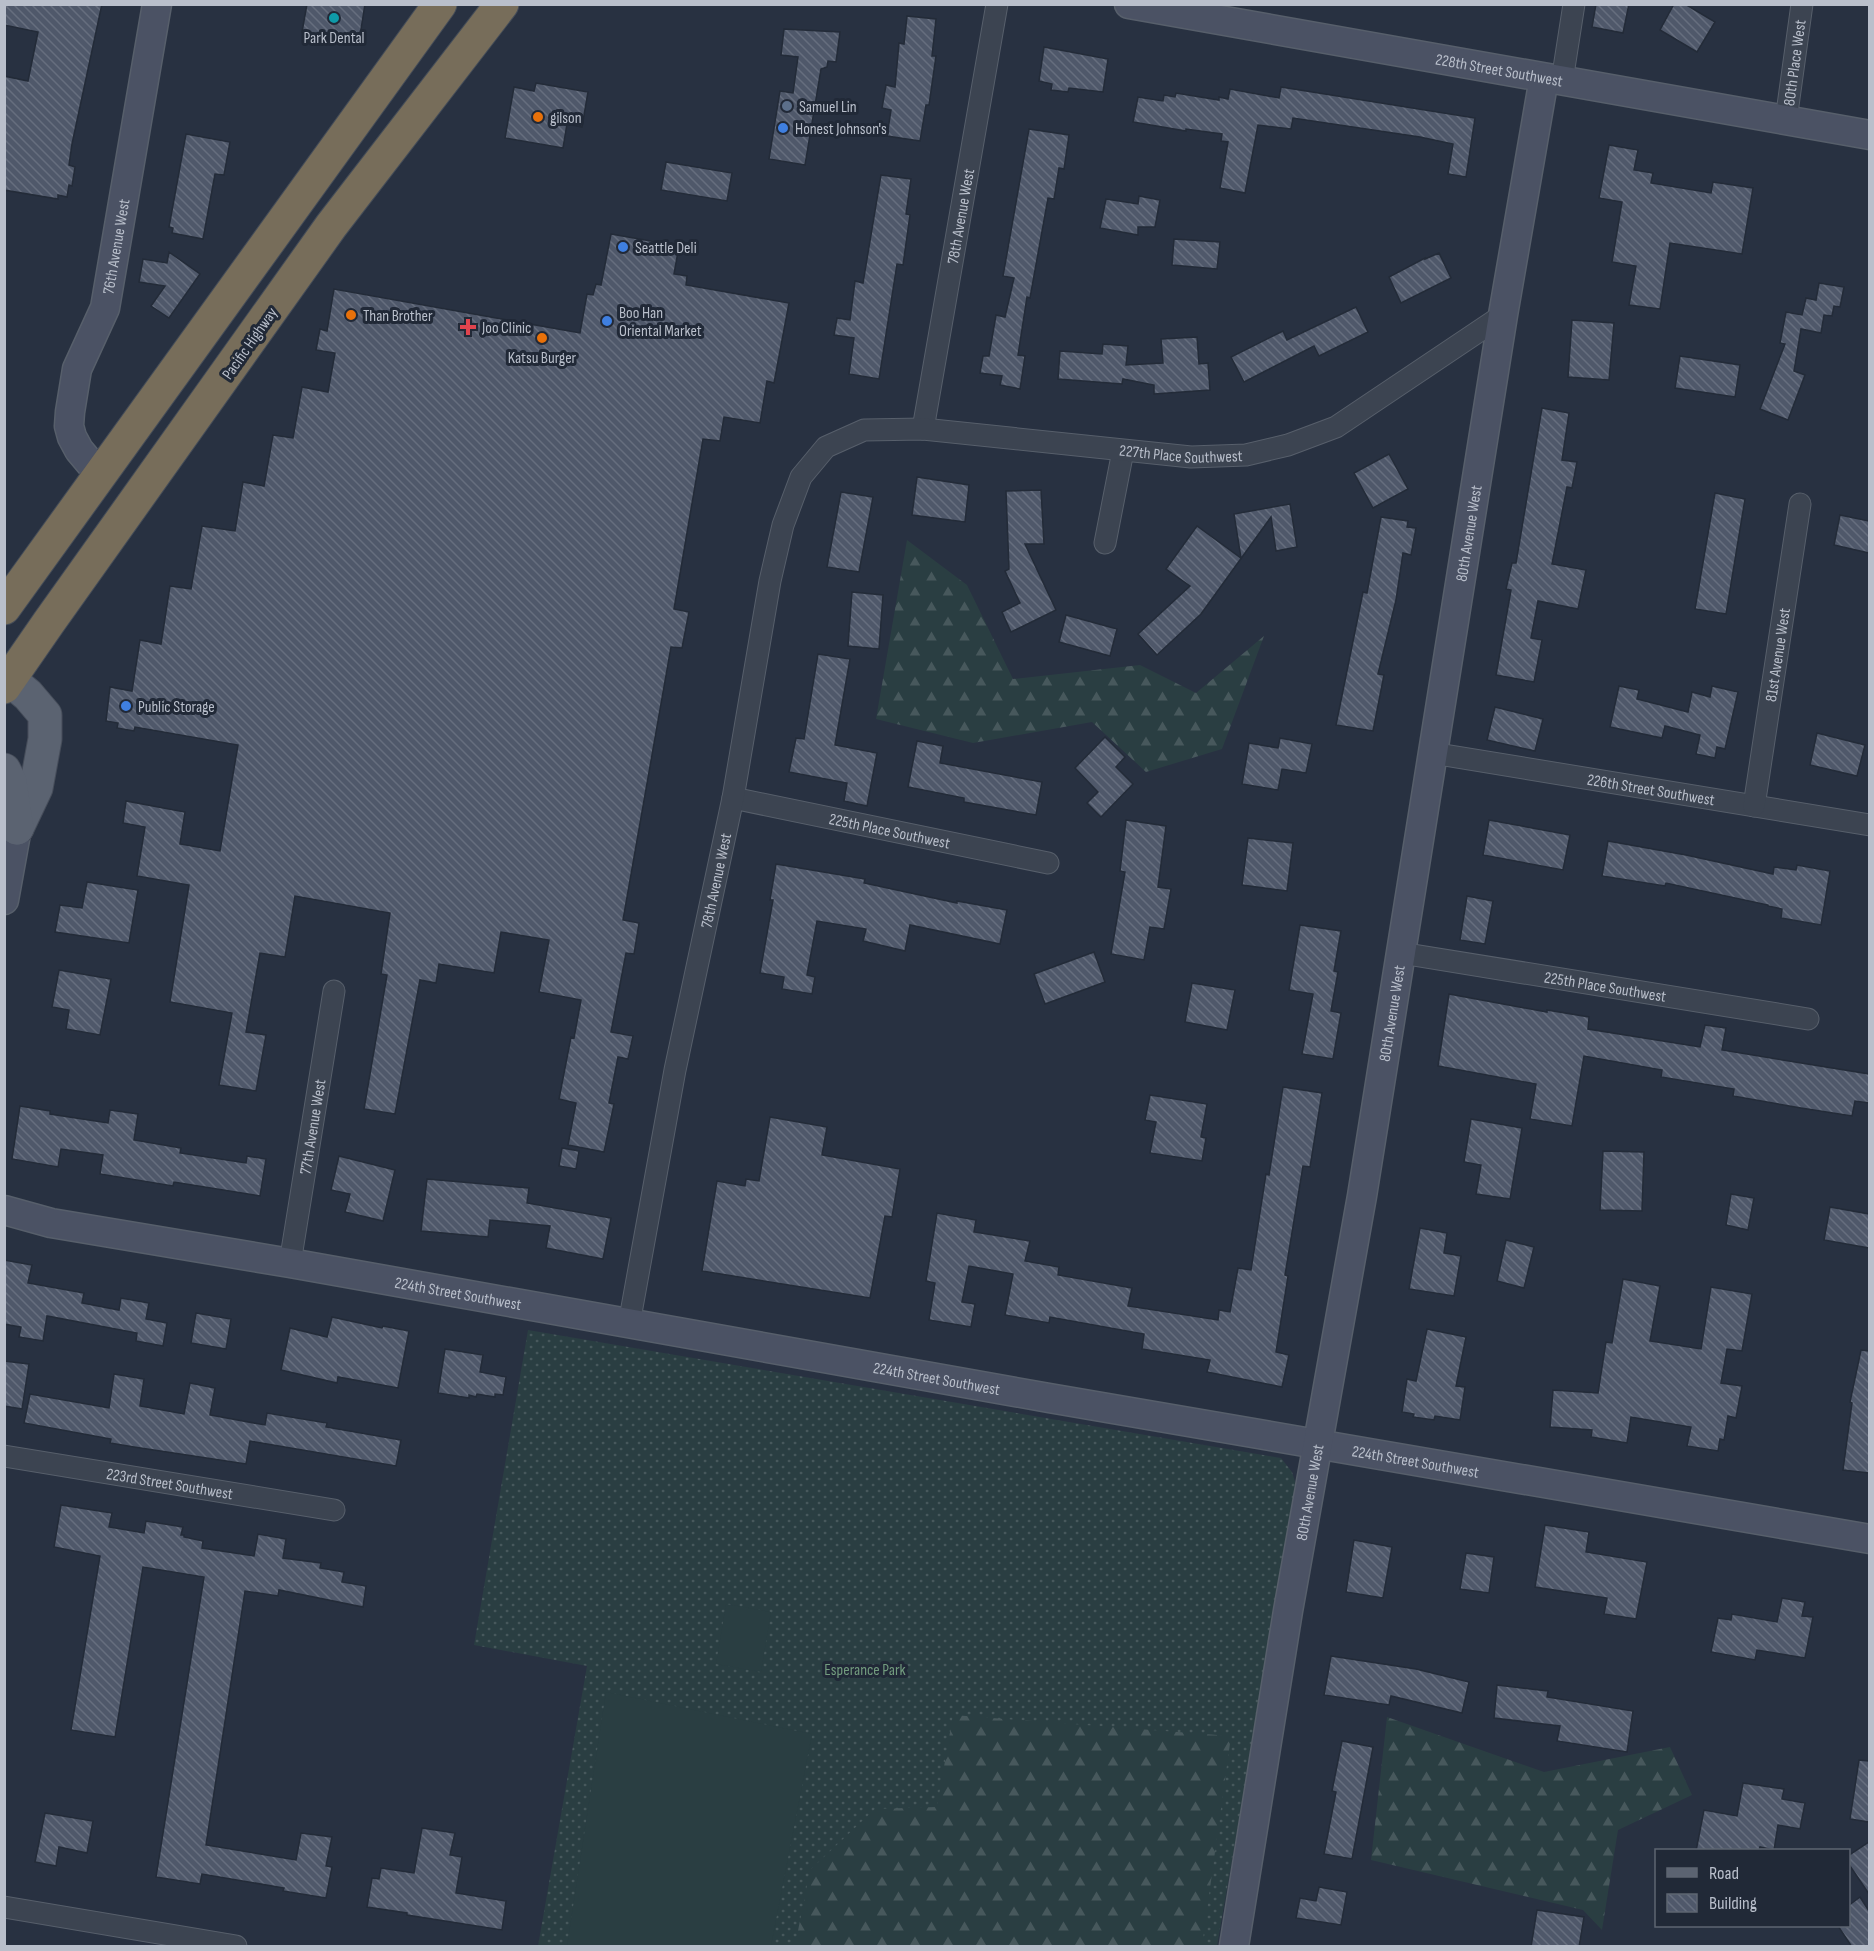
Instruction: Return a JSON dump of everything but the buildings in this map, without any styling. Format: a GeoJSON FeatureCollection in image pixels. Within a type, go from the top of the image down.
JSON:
{"type":"FeatureCollection","features":[{"type":"Feature","properties":{"kind":"highway"},"geometry":{"type":"LineString","coordinates":[[4,608],[440,4]]}},
{"type":"Feature","properties":{"kind":"highway","name":"Pacific Highway"},"geometry":{"type":"LineString","coordinates":[[7,683],[332,226],[502,4]]}},
{"type":"Feature","properties":{"kind":"main road"},"geometry":{"type":"LineString","coordinates":[[7,683],[28,695],[45,715],[45,739],[36,788],[17,828]]}},
{"type":"Feature","properties":{"kind":"main road"},"geometry":{"type":"LineString","coordinates":[[4,770],[10,782],[17,828]]}},
{"type":"Feature","properties":{"kind":"street","name":"76th Avenue West"},"geometry":{"type":"LineString","coordinates":[[100,475],[79,450],[69,426],[77,369],[105,308],[157,4]]}},
{"type":"Feature","properties":{"kind":"street","name":"78th Avenue West"},"geometry":{"type":"LineString","coordinates":[[924,429],[997,4]]}},
{"type":"Feature","properties":{"kind":"street","name":"228th Street Southwest"},"geometry":{"type":"LineString","coordinates":[[1129,4],[1869,135]]}},
{"type":"Feature","properties":{"kind":"street"},"geometry":{"type":"LineString","coordinates":[[1553,80],[1574,4]]}},
{"type":"Feature","properties":{"kind":"street","name":"80th Place West"},"geometry":{"type":"LineString","coordinates":[[1786,120],[1802,4]]}},
{"type":"Feature","properties":{"kind":"street","name":"80th Avenue West"},"geometry":{"type":"LineString","coordinates":[[1234,1947],[1286,1622],[1362,1196],[1503,315],[1553,80]]}},
{"type":"Feature","properties":{"kind":"street","name":"227th Place Southwest"},"geometry":{"type":"LineString","coordinates":[[826,447],[864,430],[924,429],[1123,452],[1191,457],[1246,455],[1288,445],[1336,427],[1503,315]]}},
{"type":"Feature","properties":{"kind":"street","name":"78th Avenue West"},"geometry":{"type":"LineString","coordinates":[[629,1324],[675,1070],[733,798],[770,581],[783,525],[801,477],[826,447]]}},
{"type":"Feature","properties":{"kind":"street"},"geometry":{"type":"LineString","coordinates":[[1105,543],[1123,452]]}},
{"type":"Feature","properties":{"kind":"street","name":"81st Avenue West"},"geometry":{"type":"LineString","coordinates":[[1754,806],[1800,504]]}},
{"type":"Feature","properties":{"kind":"street","name":"226th Street Southwest"},"geometry":{"type":"LineString","coordinates":[[1432,753],[1869,825]]}},
{"type":"Feature","properties":{"kind":"street","name":"225th Place Southwest"},"geometry":{"type":"LineString","coordinates":[[733,798],[1048,863]]}},
{"type":"Feature","properties":{"kind":"street"},"geometry":{"type":"LineString","coordinates":[[4,900],[17,828]]}},
{"type":"Feature","properties":{"kind":"street","name":"225th Place Southwest"},"geometry":{"type":"LineString","coordinates":[[1401,952],[1808,1019]]}},
{"type":"Feature","properties":{"kind":"street","name":"77th Avenue West"},"geometry":{"type":"LineString","coordinates":[[290,1263],[334,991]]}},
{"type":"Feature","properties":{"kind":"street","name":"224th Street Southwest"},"geometry":{"type":"LineString","coordinates":[[4,1210],[51,1223],[1869,1539]]}},
{"type":"Feature","properties":{"kind":"street","name":"223rd Street Southwest"},"geometry":{"type":"LineString","coordinates":[[4,1456],[334,1510]]}},
{"type":"Feature","properties":{"kind":"street"},"geometry":{"type":"LineString","coordinates":[[4,1907],[236,1947]]}},
{"type":"Feature","properties":{"kind":"green space"},"geometry":{"type":"Polygon","coordinates":[[[907,540],[967,585],[1013,679],[1140,665],[1196,693],[1264,636],[1222,749],[1146,772],[1092,722],[973,743],[876,719],[907,540]]]}},
{"type":"Feature","properties":{"kind":"green space","name":"Esperance Park"},"geometry":{"type":"Polygon","coordinates":[[[528,1330],[1281,1458],[1292,1472],[1297,1488],[1217,1946],[538,1946],[587,1666],[474,1645],[528,1330]]]}},
{"type":"Feature","properties":{"kind":"green space"},"geometry":{"type":"Polygon","coordinates":[[[726,1604],[771,1612],[761,1672],[716,1664],[726,1604]]]}},
{"type":"Feature","properties":{"kind":"green space"},"geometry":{"type":"Polygon","coordinates":[[[606,1692],[812,1734],[771,1946],[567,1946],[606,1692]]]}},
{"type":"Feature","properties":{"kind":"green space"},"geometry":{"type":"Polygon","coordinates":[[[953,1715],[1231,1736],[1202,1946],[795,1946],[810,1870],[875,1809],[937,1807],[953,1715]]]}},
{"type":"Feature","properties":{"kind":"green space"},"geometry":{"type":"Polygon","coordinates":[[[1387,1717],[1544,1772],[1670,1747],[1692,1795],[1618,1830],[1602,1930],[1583,1910],[1371,1860],[1387,1717]]]}},
{"type":"Feature","properties":{"kind":"place","name":"Park Dental"},"geometry":{"type":"Point","coordinates":[334,18]}},
{"type":"Feature","properties":{"kind":"place","name":"Samuel Lin"},"geometry":{"type":"Point","coordinates":[787,106]}},
{"type":"Feature","properties":{"kind":"place","name":"gilson"},"geometry":{"type":"Point","coordinates":[538,117]}},
{"type":"Feature","properties":{"kind":"place","name":"Honest Johnson's"},"geometry":{"type":"Point","coordinates":[783,128]}},
{"type":"Feature","properties":{"kind":"place","name":"Seattle Deli"},"geometry":{"type":"Point","coordinates":[623,247]}},
{"type":"Feature","properties":{"kind":"place","name":"Than Brother"},"geometry":{"type":"Point","coordinates":[351,315]}},
{"type":"Feature","properties":{"kind":"place","name":"Boo Han Oriental Market"},"geometry":{"type":"Point","coordinates":[607,321]}},
{"type":"Feature","properties":{"kind":"place","name":"Joo Clinic"},"geometry":{"type":"Point","coordinates":[468,327]}},
{"type":"Feature","properties":{"kind":"place","name":"Katsu Burger"},"geometry":{"type":"Point","coordinates":[542,338]}},
{"type":"Feature","properties":{"kind":"place","name":"Public Storage"},"geometry":{"type":"Point","coordinates":[126,706]}}]}
